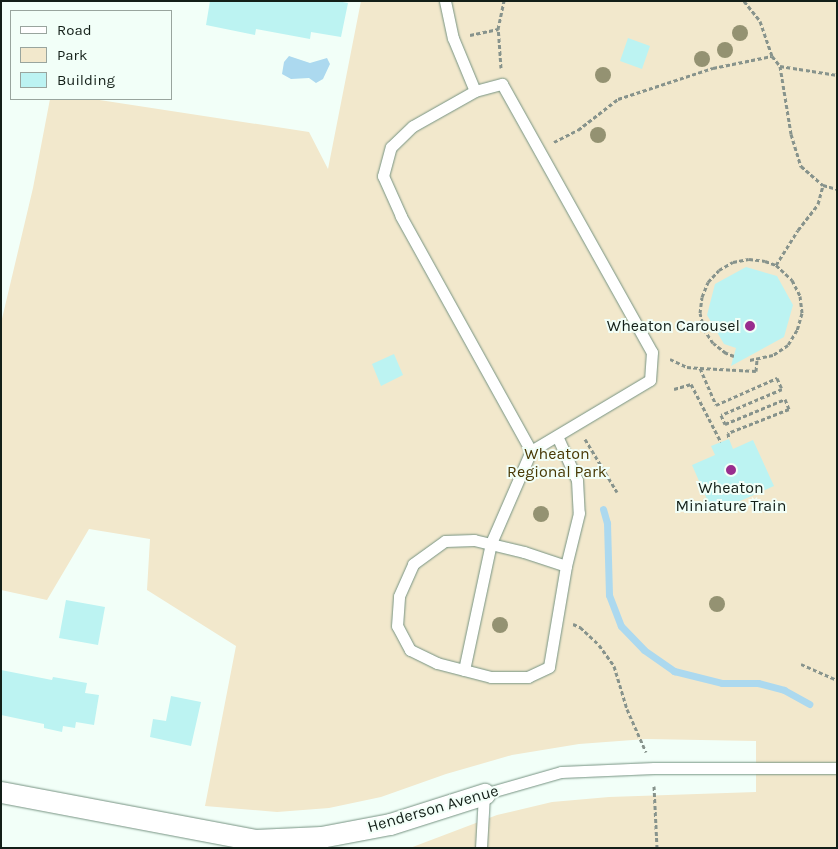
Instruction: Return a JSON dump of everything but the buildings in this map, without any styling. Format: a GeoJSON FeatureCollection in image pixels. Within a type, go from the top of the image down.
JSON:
{"type":"FeatureCollection","features":[{"type":"Feature","properties":{"kind":"street","name":"Henderson Avenue"},"geometry":{"type":"LineString","coordinates":[[1,792],[255,840],[321,837],[390,824],[484,794]]}},
{"type":"Feature","properties":{"kind":"lane"},"geometry":{"type":"LineString","coordinates":[[445,1],[454,38],[475,91]]}},
{"type":"Feature","properties":{"kind":"lane"},"geometry":{"type":"LineString","coordinates":[[464,670],[490,543],[531,451],[650,380],[652,352],[502,84],[475,91],[413,126],[391,147],[383,176],[400,216],[531,451]]}},
{"type":"Feature","properties":{"kind":"lane"},"geometry":{"type":"LineString","coordinates":[[557,436],[577,480],[579,513],[566,566],[549,667],[528,677],[491,677],[437,663],[410,650],[397,626],[399,596],[413,564],[444,541],[474,540],[490,543],[566,566]]}},
{"type":"Feature","properties":{"kind":"lane","name":"Henderson Avenue"},"geometry":{"type":"LineString","coordinates":[[484,794],[561,772],[654,768],[837,768]]}},
{"type":"Feature","properties":{"kind":"lane"},"geometry":{"type":"LineString","coordinates":[[482,848],[484,794]]}},
{"type":"Feature","properties":{"kind":"path"},"geometry":{"type":"LineString","coordinates":[[502,84],[498,29],[504,1]]}},
{"type":"Feature","properties":{"kind":"path"},"geometry":{"type":"LineString","coordinates":[[744,1],[760,21],[772,56],[780,66],[791,134],[801,166],[823,185],[837,188]]}},
{"type":"Feature","properties":{"kind":"path"},"geometry":{"type":"LineString","coordinates":[[469,35],[498,29]]}},
{"type":"Feature","properties":{"kind":"path"},"geometry":{"type":"LineString","coordinates":[[540,149],[578,130],[618,99],[713,68],[772,56]]}},
{"type":"Feature","properties":{"kind":"path"},"geometry":{"type":"LineString","coordinates":[[780,66],[837,75]]}},
{"type":"Feature","properties":{"kind":"path"},"geometry":{"type":"LineString","coordinates":[[776,265],[798,230],[818,204],[823,185]]}},
{"type":"Feature","properties":{"kind":"path"},"geometry":{"type":"LineString","coordinates":[[734,356],[726,353],[713,343],[704,329],[700,314],[702,297],[708,282],[719,270],[733,262],[749,259],[776,265],[792,280],[800,296],[802,313],[797,330],[788,345],[774,355],[750,360]]}},
{"type":"Feature","properties":{"kind":"path"},"geometry":{"type":"LineString","coordinates":[[652,352],[687,367],[700,368],[756,371],[757,360]]}},
{"type":"Feature","properties":{"kind":"path"},"geometry":{"type":"LineString","coordinates":[[700,368],[716,405],[777,378],[780,384],[782,389],[721,415],[725,424],[785,399],[789,409],[728,433],[729,439]]}},
{"type":"Feature","properties":{"kind":"path"},"geometry":{"type":"LineString","coordinates":[[674,389],[691,384],[721,442]]}},
{"type":"Feature","properties":{"kind":"path"},"geometry":{"type":"LineString","coordinates":[[576,424],[616,492]]}},
{"type":"Feature","properties":{"kind":"path"},"geometry":{"type":"LineString","coordinates":[[558,618],[580,628],[599,645],[614,666],[627,709],[654,768],[657,848]]}},
{"type":"Feature","properties":{"kind":"path"},"geometry":{"type":"LineString","coordinates":[[801,664],[837,680]]}},
{"type":"Feature","properties":{"kind":"green space","name":"Wheaton Regional Park"},"geometry":{"type":"Polygon","coordinates":[[[361,1],[837,1],[837,848],[410,848],[497,815],[552,802],[609,797],[756,792],[756,741],[646,739],[579,744],[512,755],[446,774],[381,797],[329,808],[277,812],[205,806],[236,646],[147,590],[150,539],[89,529],[47,600],[1,590],[1,323],[33,188],[50,100],[100,100],[309,132],[328,169],[361,1]]]}},
{"type":"Feature","properties":{"kind":"water"},"geometry":{"type":"Polygon","coordinates":[[[289,56],[310,63],[327,58],[330,64],[323,79],[316,83],[309,78],[291,79],[282,74],[284,62],[289,56]]]}},
{"type":"Feature","properties":{"kind":"waterway"},"geometry":{"type":"LineString","coordinates":[[603,509],[607,523],[609,595],[621,626],[644,650],[674,671],[722,683],[758,683],[784,690],[809,704]]}},
{"type":"Feature","properties":{"kind":"place","name":"Wheaton Carousel"},"geometry":{"type":"Point","coordinates":[750,326]}},
{"type":"Feature","properties":{"kind":"place","name":"Wheaton Miniature Train"},"geometry":{"type":"Point","coordinates":[731,470]}}]}
